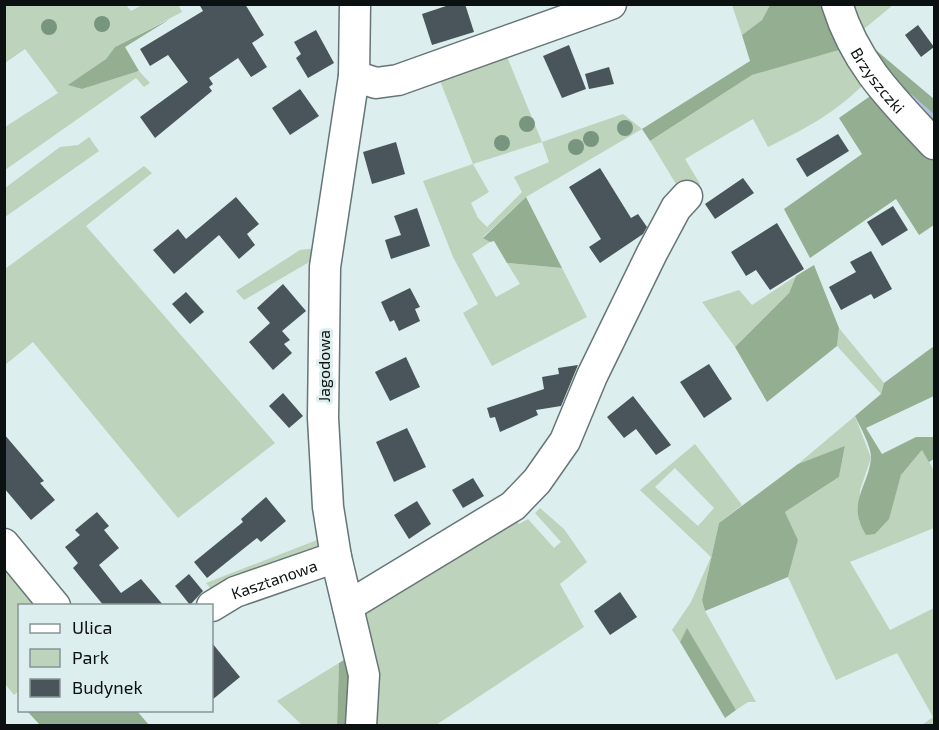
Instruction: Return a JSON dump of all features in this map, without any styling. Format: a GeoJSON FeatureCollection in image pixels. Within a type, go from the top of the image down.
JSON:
{"type":"FeatureCollection","features":[{"type":"Feature","properties":{"kind":"street","name":"Jagodowa"},"geometry":{"type":"LineString","coordinates":[[355,4],[354,76],[323,293],[324,457],[327,504],[336,557],[364,675],[361,726]]}},
{"type":"Feature","properties":{"kind":"street"},"geometry":{"type":"LineString","coordinates":[[354,76],[376,83],[398,80],[611,4]]}},
{"type":"Feature","properties":{"kind":"street","name":"Brzyszczki"},"geometry":{"type":"LineString","coordinates":[[837,4],[846,33],[876,82],[934,144]]}},
{"type":"Feature","properties":{"kind":"street"},"geometry":{"type":"LineString","coordinates":[[348,606],[513,506],[537,481],[565,441],[592,376],[652,254],[676,208],[687,196]]}},
{"type":"Feature","properties":{"kind":"street"},"geometry":{"type":"LineString","coordinates":[[4,544],[53,604]]}},
{"type":"Feature","properties":{"kind":"street","name":"Kasztanowa"},"geometry":{"type":"LineString","coordinates":[[213,605],[235,592],[336,557]]}},
{"type":"Feature","properties":{"kind":"green space"},"geometry":{"type":"Polygon","coordinates":[[[178,4],[182,12],[115,47],[106,59],[69,85],[82,89],[139,71],[150,83],[144,87],[136,78],[5,170],[5,127],[58,93],[25,49],[5,63],[5,5],[126,5],[131,11],[142,5],[178,4]]]}},
{"type":"Feature","properties":{"kind":"green space"},"geometry":{"type":"Polygon","coordinates":[[[732,5],[770,5],[762,20],[742,35],[732,5]]]}},
{"type":"Feature","properties":{"kind":"green space"},"geometry":{"type":"Polygon","coordinates":[[[770,5],[831,5],[846,48],[752,75],[650,141],[642,129],[750,61],[742,35],[762,20],[770,5]]]}},
{"type":"Feature","properties":{"kind":"green space"},"geometry":{"type":"Polygon","coordinates":[[[840,5],[893,5],[864,29],[871,46],[840,5]]]}},
{"type":"Feature","properties":{"kind":"green space"},"geometry":{"type":"Polygon","coordinates":[[[170,19],[125,47],[139,71],[82,89],[68,85],[106,59],[115,47],[170,19]]]}},
{"type":"Feature","properties":{"kind":"green space"},"geometry":{"type":"Polygon","coordinates":[[[871,46],[934,99],[934,135],[875,73],[871,46]]]}},
{"type":"Feature","properties":{"kind":"green space"},"geometry":{"type":"Polygon","coordinates":[[[503,47],[542,142],[473,164],[436,71],[503,47]]]}},
{"type":"Feature","properties":{"kind":"green space"},"geometry":{"type":"Polygon","coordinates":[[[846,48],[865,83],[854,94],[820,119],[768,147],[753,119],[685,159],[700,184],[682,194],[650,141],[752,75],[846,48]]]}},
{"type":"Feature","properties":{"kind":"green space"},"geometry":{"type":"Polygon","coordinates":[[[876,92],[934,152],[934,225],[919,235],[896,199],[810,258],[784,209],[862,154],[839,118],[876,92]]]}},
{"type":"Feature","properties":{"kind":"green space"},"geometry":{"type":"Polygon","coordinates":[[[623,114],[642,129],[526,197],[483,237],[490,242],[472,254],[496,297],[520,284],[507,263],[562,268],[587,317],[492,366],[463,313],[478,304],[453,257],[423,181],[473,164],[489,192],[471,203],[478,218],[487,227],[522,192],[514,177],[549,162],[542,142],[623,114]]]}},
{"type":"Feature","properties":{"kind":"green space"},"geometry":{"type":"Polygon","coordinates":[[[89,137],[99,151],[5,217],[5,188],[60,147],[78,145],[89,137]]]}},
{"type":"Feature","properties":{"kind":"green space"},"geometry":{"type":"Polygon","coordinates":[[[144,166],[152,173],[86,226],[275,443],[178,518],[33,342],[5,365],[5,269],[144,166]]]}},
{"type":"Feature","properties":{"kind":"green space"},"geometry":{"type":"Polygon","coordinates":[[[526,197],[562,268],[507,263],[494,241],[490,242],[483,238],[526,197]]]}},
{"type":"Feature","properties":{"kind":"green space"},"geometry":{"type":"Polygon","coordinates":[[[318,248],[311,261],[244,300],[236,291],[300,250],[318,248]]]}},
{"type":"Feature","properties":{"kind":"green space"},"geometry":{"type":"Polygon","coordinates":[[[814,265],[839,328],[837,346],[767,402],[735,347],[789,293],[796,276],[814,265]]]}},
{"type":"Feature","properties":{"kind":"green space"},"geometry":{"type":"Polygon","coordinates":[[[796,276],[789,293],[735,347],[702,302],[739,290],[752,305],[796,276]]]}},
{"type":"Feature","properties":{"kind":"green space"},"geometry":{"type":"Polygon","coordinates":[[[839,328],[884,383],[881,394],[837,346],[839,328]]]}},
{"type":"Feature","properties":{"kind":"green space"},"geometry":{"type":"Polygon","coordinates":[[[934,346],[934,396],[866,428],[882,454],[916,437],[934,437],[934,459],[929,462],[922,450],[901,475],[889,519],[875,534],[866,535],[860,524],[858,504],[869,469],[871,454],[855,416],[881,394],[884,383],[934,346]]]}},
{"type":"Feature","properties":{"kind":"green space"},"geometry":{"type":"Polygon","coordinates":[[[855,416],[871,458],[860,490],[859,522],[888,519],[901,475],[923,449],[934,471],[934,528],[850,562],[890,630],[934,608],[934,726],[922,725],[933,717],[897,653],[836,680],[788,577],[798,540],[785,512],[839,477],[845,447],[798,464],[855,416]]]}},
{"type":"Feature","properties":{"kind":"green space"},"geometry":{"type":"Polygon","coordinates":[[[695,444],[742,505],[719,523],[702,600],[705,611],[756,702],[748,702],[736,710],[687,629],[680,642],[672,630],[691,602],[711,557],[640,490],[695,444]],[[675,468],[655,487],[698,526],[714,508],[675,468]]]}},
{"type":"Feature","properties":{"kind":"green space"},"geometry":{"type":"Polygon","coordinates":[[[845,446],[839,477],[785,512],[798,540],[788,577],[705,611],[702,600],[719,523],[798,464],[845,446]]]}},
{"type":"Feature","properties":{"kind":"green space"},"geometry":{"type":"Polygon","coordinates":[[[540,508],[564,529],[587,562],[560,584],[584,627],[436,725],[369,725],[361,609],[510,511],[519,524],[528,519],[554,548],[561,542],[535,513],[540,508]]]}},
{"type":"Feature","properties":{"kind":"green space"},"geometry":{"type":"Polygon","coordinates":[[[322,538],[330,546],[216,595],[206,583],[322,538]]]}},
{"type":"Feature","properties":{"kind":"green space"},"geometry":{"type":"Polygon","coordinates":[[[4,553],[47,604],[18,604],[18,692],[14,695],[5,684],[4,553]]]}},
{"type":"Feature","properties":{"kind":"green space"},"geometry":{"type":"Polygon","coordinates":[[[687,628],[736,710],[725,718],[680,642],[687,628]]]}},
{"type":"Feature","properties":{"kind":"green space"},"geometry":{"type":"Polygon","coordinates":[[[352,655],[354,725],[337,726],[339,663],[352,655]]]}},
{"type":"Feature","properties":{"kind":"green space"},"geometry":{"type":"Polygon","coordinates":[[[339,663],[337,725],[302,725],[277,701],[339,663]]]}},
{"type":"Feature","properties":{"kind":"green space"},"geometry":{"type":"Polygon","coordinates":[[[28,712],[138,712],[149,725],[40,725],[28,712]]]}},
{"type":"Feature","properties":{"kind":"building"},"geometry":{"type":"Polygon","coordinates":[[[199,4],[245,4],[264,35],[252,43],[267,67],[251,77],[238,58],[209,78],[213,84],[209,87],[212,91],[155,138],[140,117],[188,82],[168,55],[150,66],[140,49],[203,11],[199,4]]]}},
{"type":"Feature","properties":{"kind":"building"},"geometry":{"type":"Polygon","coordinates":[[[452,4],[465,4],[474,32],[432,45],[422,14],[452,4]]]}},
{"type":"Feature","properties":{"kind":"building"},"geometry":{"type":"Polygon","coordinates":[[[918,25],[934,47],[921,57],[905,35],[918,25]]]}},
{"type":"Feature","properties":{"kind":"building"},"geometry":{"type":"Polygon","coordinates":[[[316,30],[334,63],[308,78],[296,58],[301,54],[294,42],[316,30]]]}},
{"type":"Feature","properties":{"kind":"building"},"geometry":{"type":"Polygon","coordinates":[[[569,45],[586,89],[562,98],[543,56],[569,45]]]}},
{"type":"Feature","properties":{"kind":"building"},"geometry":{"type":"Polygon","coordinates":[[[609,67],[614,84],[589,89],[585,74],[609,67]]]}},
{"type":"Feature","properties":{"kind":"building"},"geometry":{"type":"Polygon","coordinates":[[[300,89],[319,116],[290,135],[272,108],[300,89]]]}},
{"type":"Feature","properties":{"kind":"building"},"geometry":{"type":"Polygon","coordinates":[[[838,134],[849,151],[807,177],[796,159],[838,134]]]}},
{"type":"Feature","properties":{"kind":"building"},"geometry":{"type":"Polygon","coordinates":[[[396,142],[405,174],[372,184],[363,152],[396,142]]]}},
{"type":"Feature","properties":{"kind":"building"},"geometry":{"type":"Polygon","coordinates":[[[600,168],[631,218],[638,214],[647,227],[643,234],[600,263],[589,247],[601,239],[569,187],[600,168]]]}},
{"type":"Feature","properties":{"kind":"building"},"geometry":{"type":"Polygon","coordinates":[[[743,178],[754,193],[715,219],[705,204],[743,178]]]}},
{"type":"Feature","properties":{"kind":"building"},"geometry":{"type":"Polygon","coordinates":[[[236,197],[259,224],[247,234],[255,245],[239,259],[219,235],[174,274],[153,250],[178,229],[186,239],[236,197]]]}},
{"type":"Feature","properties":{"kind":"building"},"geometry":{"type":"Polygon","coordinates":[[[893,206],[908,230],[882,246],[867,222],[893,206]]]}},
{"type":"Feature","properties":{"kind":"building"},"geometry":{"type":"Polygon","coordinates":[[[417,208],[430,246],[391,259],[385,240],[401,235],[394,216],[417,208]]]}},
{"type":"Feature","properties":{"kind":"building"},"geometry":{"type":"Polygon","coordinates":[[[777,223],[804,269],[770,290],[756,270],[746,276],[731,252],[777,223]]]}},
{"type":"Feature","properties":{"kind":"building"},"geometry":{"type":"Polygon","coordinates":[[[871,251],[892,289],[874,299],[871,294],[841,310],[829,287],[856,272],[850,262],[871,251]]]}},
{"type":"Feature","properties":{"kind":"building"},"geometry":{"type":"Polygon","coordinates":[[[283,284],[306,311],[282,331],[290,340],[284,344],[292,353],[273,370],[249,342],[270,323],[257,308],[283,284]]]}},
{"type":"Feature","properties":{"kind":"building"},"geometry":{"type":"Polygon","coordinates":[[[410,288],[420,307],[415,309],[420,321],[399,331],[394,320],[390,322],[381,302],[410,288]]]}},
{"type":"Feature","properties":{"kind":"building"},"geometry":{"type":"Polygon","coordinates":[[[186,292],[204,312],[190,324],[172,304],[186,292]]]}},
{"type":"Feature","properties":{"kind":"building"},"geometry":{"type":"Polygon","coordinates":[[[406,357],[420,387],[390,401],[375,372],[406,357]]]}},
{"type":"Feature","properties":{"kind":"building"},"geometry":{"type":"Polygon","coordinates":[[[709,364],[732,399],[704,418],[680,382],[709,364]]]}},
{"type":"Feature","properties":{"kind":"building"},"geometry":{"type":"Polygon","coordinates":[[[578,365],[561,406],[536,410],[538,415],[500,432],[495,417],[490,418],[487,408],[544,389],[542,377],[559,374],[558,368],[578,365]]]}},
{"type":"Feature","properties":{"kind":"building"},"geometry":{"type":"Polygon","coordinates":[[[283,393],[303,416],[289,428],[269,406],[283,393]]]}},
{"type":"Feature","properties":{"kind":"building"},"geometry":{"type":"Polygon","coordinates":[[[633,396],[671,445],[656,455],[636,429],[624,438],[607,417],[633,396]]]}},
{"type":"Feature","properties":{"kind":"building"},"geometry":{"type":"Polygon","coordinates":[[[407,428],[426,467],[394,482],[376,442],[407,428]]]}},
{"type":"Feature","properties":{"kind":"building"},"geometry":{"type":"Polygon","coordinates":[[[4,434],[44,481],[40,483],[55,500],[31,520],[4,488],[4,434]]]}},
{"type":"Feature","properties":{"kind":"building"},"geometry":{"type":"Polygon","coordinates":[[[473,478],[484,496],[463,508],[452,490],[473,478]]]}},
{"type":"Feature","properties":{"kind":"building"},"geometry":{"type":"Polygon","coordinates":[[[266,497],[286,521],[261,542],[257,538],[207,578],[194,562],[243,522],[241,519],[266,497]]]}},
{"type":"Feature","properties":{"kind":"building"},"geometry":{"type":"Polygon","coordinates":[[[417,501],[431,524],[409,539],[394,515],[417,501]]]}},
{"type":"Feature","properties":{"kind":"building"},"geometry":{"type":"Polygon","coordinates":[[[97,512],[109,526],[104,530],[119,548],[99,565],[121,593],[141,579],[162,604],[102,604],[73,568],[78,563],[65,547],[80,535],[75,530],[97,512]]]}},
{"type":"Feature","properties":{"kind":"building"},"geometry":{"type":"Polygon","coordinates":[[[189,574],[203,591],[189,604],[175,586],[189,574]]]}},
{"type":"Feature","properties":{"kind":"building"},"geometry":{"type":"Polygon","coordinates":[[[620,592],[637,617],[610,635],[594,611],[620,592]]]}},
{"type":"Feature","properties":{"kind":"building"},"geometry":{"type":"Polygon","coordinates":[[[213,644],[240,677],[213,699],[213,644]]]}},
{"type":"Feature","properties":{"kind":"waterway"},"geometry":{"type":"LineString","coordinates":[[909,97],[934,119]]}}]}
